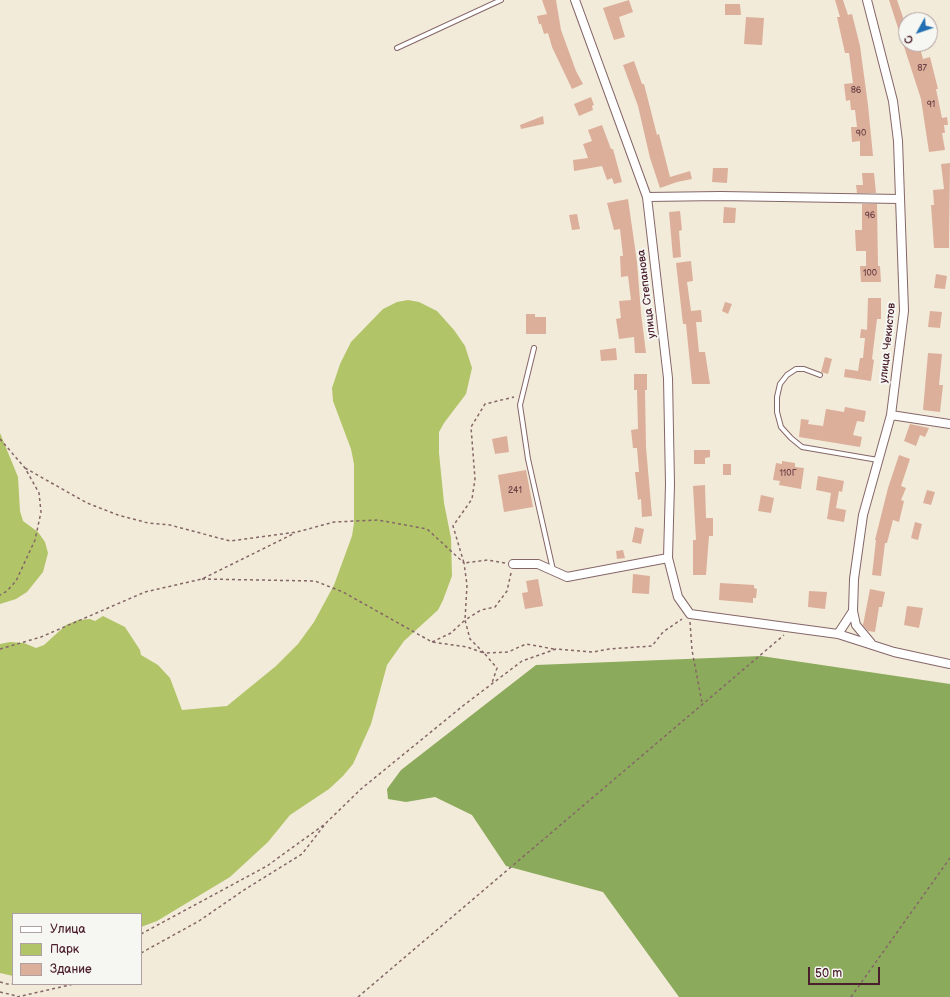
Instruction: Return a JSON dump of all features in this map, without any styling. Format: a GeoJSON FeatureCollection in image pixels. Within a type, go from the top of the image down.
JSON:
{"type":"FeatureCollection","features":[{"type":"Feature","properties":{"kind":"street","name":"улица Степанова"},"geometry":{"type":"LineString","coordinates":[[575,0],[647,197],[668,378],[670,484],[668,558],[678,597],[690,614]]}},
{"type":"Feature","properties":{"kind":"street","name":"улица Чекистов"},"geometry":{"type":"LineString","coordinates":[[853,611],[854,579],[863,515],[891,415],[904,311],[898,141],[893,101],[867,0]]}},
{"type":"Feature","properties":{"kind":"street"},"geometry":{"type":"LineString","coordinates":[[647,197],[721,196],[899,199]]}},
{"type":"Feature","properties":{"kind":"street"},"geometry":{"type":"LineString","coordinates":[[891,415],[950,424]]}},
{"type":"Feature","properties":{"kind":"street"},"geometry":{"type":"LineString","coordinates":[[513,564],[538,564],[567,577],[668,558]]}},
{"type":"Feature","properties":{"kind":"street"},"geometry":{"type":"LineString","coordinates":[[838,634],[853,611]]}},
{"type":"Feature","properties":{"kind":"street"},"geometry":{"type":"LineString","coordinates":[[853,611],[856,625],[873,645]]}},
{"type":"Feature","properties":{"kind":"street"},"geometry":{"type":"LineString","coordinates":[[690,614],[838,634],[873,645],[950,664]]}},
{"type":"Feature","properties":{"kind":"lane"},"geometry":{"type":"LineString","coordinates":[[397,48],[501,0]]}},
{"type":"Feature","properties":{"kind":"lane"},"geometry":{"type":"LineString","coordinates":[[534,348],[520,405],[528,459],[553,571]]}},
{"type":"Feature","properties":{"kind":"lane"},"geometry":{"type":"LineString","coordinates":[[820,375],[804,369],[796,369],[787,374],[780,384],[777,397],[777,412],[781,427],[790,438],[802,447],[878,460]]}},
{"type":"Feature","properties":{"kind":"path"},"geometry":{"type":"LineString","coordinates":[[492,684],[496,668],[470,639],[465,620],[467,585],[464,563],[453,526],[472,499],[475,479],[471,427],[485,404],[522,395]]}},
{"type":"Feature","properties":{"kind":"path"},"geometry":{"type":"LineString","coordinates":[[0,439],[26,468],[39,493],[41,512],[35,540],[16,581],[7,591],[0,594]]}},
{"type":"Feature","properties":{"kind":"path"},"geometry":{"type":"LineString","coordinates":[[26,468],[87,503],[118,515],[148,522],[170,525],[221,540],[230,541],[297,532],[334,522],[378,520],[427,529],[464,563],[488,560],[513,564],[507,591],[495,607],[481,610],[465,620],[451,633],[432,642]]}},
{"type":"Feature","properties":{"kind":"path"},"geometry":{"type":"LineString","coordinates":[[0,649],[41,637],[145,592],[202,579],[297,532]]}},
{"type":"Feature","properties":{"kind":"path"},"geometry":{"type":"LineString","coordinates":[[202,579],[315,581],[343,592],[432,642],[467,647],[484,653],[508,652],[526,644],[556,649],[593,652],[609,649],[652,646],[663,632],[690,614]]}},
{"type":"Feature","properties":{"kind":"path"},"geometry":{"type":"LineString","coordinates":[[690,614],[692,650],[702,704]]}},
{"type":"Feature","properties":{"kind":"path"},"geometry":{"type":"LineString","coordinates":[[358,997],[793,628]]}},
{"type":"Feature","properties":{"kind":"path"},"geometry":{"type":"LineString","coordinates":[[142,952],[199,921],[244,890],[302,854],[326,823],[361,789],[522,661],[556,649]]}},
{"type":"Feature","properties":{"kind":"path"},"geometry":{"type":"LineString","coordinates":[[142,933],[267,866],[326,823]]}},
{"type":"Feature","properties":{"kind":"path"},"geometry":{"type":"LineString","coordinates":[[851,997],[950,858]]}},
{"type":"Feature","properties":{"kind":"path"},"geometry":{"type":"LineString","coordinates":[[0,982],[12,984]]}},
{"type":"Feature","properties":{"kind":"path"},"geometry":{"type":"LineString","coordinates":[[0,992],[18,997],[70,985]]}},
{"type":"Feature","properties":{"kind":"green space"},"geometry":{"type":"Polygon","coordinates":[[[408,300],[419,302],[437,311],[454,330],[465,346],[472,368],[466,394],[439,432],[439,453],[444,503],[451,538],[452,576],[438,610],[404,641],[387,665],[371,724],[353,764],[329,789],[290,815],[268,842],[230,877],[157,921],[142,927],[142,913],[12,913],[12,976],[0,973],[0,644],[10,642],[24,643],[36,648],[44,645],[66,625],[78,620],[90,619],[95,621],[103,616],[125,627],[140,650],[141,655],[158,665],[170,678],[182,710],[227,706],[276,666],[298,644],[314,622],[334,585],[352,536],[354,523],[354,464],[351,449],[333,401],[332,388],[340,364],[351,342],[383,309],[397,302],[408,300]]]}},
{"type":"Feature","properties":{"kind":"green space"},"geometry":{"type":"Polygon","coordinates":[[[0,433],[18,477],[20,511],[23,521],[38,532],[45,542],[48,553],[43,572],[27,592],[16,599],[0,604],[0,433]]]}},
{"type":"Feature","properties":{"kind":"green space"},"geometry":{"type":"Polygon","coordinates":[[[761,656],[950,684],[950,997],[679,997],[603,892],[506,866],[472,815],[435,797],[406,802],[388,799],[387,789],[401,770],[536,665],[761,656]]]}},
{"type":"Feature","properties":{"kind":"building"},"geometry":{"type":"Polygon","coordinates":[[[542,0],[556,0],[561,30],[576,71],[583,84],[572,89],[552,47],[548,33],[544,34],[541,24],[539,24],[537,16],[547,14],[542,0]]]}},
{"type":"Feature","properties":{"kind":"building"},"geometry":{"type":"Polygon","coordinates":[[[629,0],[633,12],[619,17],[625,37],[614,40],[603,8],[629,0]]]}},
{"type":"Feature","properties":{"kind":"building"},"geometry":{"type":"Polygon","coordinates":[[[835,0],[843,0],[848,15],[852,14],[860,46],[873,156],[860,156],[860,141],[852,142],[851,127],[857,127],[855,110],[851,110],[850,100],[846,101],[844,84],[853,83],[849,53],[845,53],[837,17],[840,17],[835,0]]]}},
{"type":"Feature","properties":{"kind":"building"},"geometry":{"type":"Polygon","coordinates":[[[889,0],[897,0],[901,12],[898,12],[898,28],[889,0]]]}},
{"type":"Feature","properties":{"kind":"building"},"geometry":{"type":"Polygon","coordinates":[[[725,4],[740,4],[741,15],[725,15],[725,4]]]}},
{"type":"Feature","properties":{"kind":"building"},"geometry":{"type":"Polygon","coordinates":[[[746,17],[764,18],[762,45],[744,44],[746,17]]]}},
{"type":"Feature","properties":{"kind":"building"},"geometry":{"type":"Polygon","coordinates":[[[906,52],[921,52],[923,59],[930,57],[938,89],[936,89],[942,118],[947,117],[948,125],[944,125],[945,133],[942,133],[945,150],[929,152],[921,99],[906,52]]]}},
{"type":"Feature","properties":{"kind":"building"},"geometry":{"type":"Polygon","coordinates":[[[634,61],[642,84],[644,84],[657,135],[659,134],[670,177],[690,171],[692,179],[660,188],[650,158],[638,106],[623,65],[634,61]]]}},
{"type":"Feature","properties":{"kind":"building"},"geometry":{"type":"Polygon","coordinates":[[[591,97],[594,105],[592,106],[593,110],[579,116],[574,104],[591,97]]]}},
{"type":"Feature","properties":{"kind":"building"},"geometry":{"type":"Polygon","coordinates":[[[543,116],[544,124],[521,129],[520,125],[543,116]]]}},
{"type":"Feature","properties":{"kind":"building"},"geometry":{"type":"Polygon","coordinates":[[[602,125],[611,149],[613,149],[622,182],[614,184],[612,178],[607,180],[602,166],[574,171],[573,160],[588,158],[583,144],[592,141],[588,130],[602,125]]]}},
{"type":"Feature","properties":{"kind":"building"},"geometry":{"type":"Polygon","coordinates":[[[950,163],[949,248],[934,248],[931,205],[934,205],[933,190],[944,189],[941,164],[950,163]]]}},
{"type":"Feature","properties":{"kind":"building"},"geometry":{"type":"Polygon","coordinates":[[[713,168],[728,168],[727,183],[712,182],[713,168]]]}},
{"type":"Feature","properties":{"kind":"building"},"geometry":{"type":"Polygon","coordinates":[[[862,173],[874,173],[876,193],[857,193],[856,185],[863,185],[862,173]]]}},
{"type":"Feature","properties":{"kind":"building"},"geometry":{"type":"Polygon","coordinates":[[[628,199],[637,262],[646,353],[635,353],[634,337],[619,339],[616,319],[621,318],[619,301],[631,300],[628,276],[621,277],[620,256],[623,256],[620,229],[614,230],[607,203],[628,199]]]}},
{"type":"Feature","properties":{"kind":"building"},"geometry":{"type":"Polygon","coordinates":[[[862,204],[877,204],[878,266],[880,266],[881,282],[861,282],[860,266],[866,266],[866,251],[856,251],[855,230],[862,230],[862,204]]]}},
{"type":"Feature","properties":{"kind":"building"},"geometry":{"type":"Polygon","coordinates":[[[724,207],[736,208],[735,223],[723,223],[724,207]]]}},
{"type":"Feature","properties":{"kind":"building"},"geometry":{"type":"Polygon","coordinates":[[[680,211],[682,230],[679,231],[681,257],[673,258],[669,212],[680,211]]]}},
{"type":"Feature","properties":{"kind":"building"},"geometry":{"type":"Polygon","coordinates":[[[577,214],[580,229],[572,230],[569,215],[577,214]]]}},
{"type":"Feature","properties":{"kind":"building"},"geometry":{"type":"Polygon","coordinates":[[[691,261],[693,281],[687,282],[691,311],[701,310],[702,322],[696,322],[699,352],[705,352],[710,384],[692,384],[686,324],[683,324],[676,263],[691,261]]]}},
{"type":"Feature","properties":{"kind":"building"},"geometry":{"type":"Polygon","coordinates":[[[936,274],[947,276],[945,289],[934,288],[936,274]]]}},
{"type":"Feature","properties":{"kind":"building"},"geometry":{"type":"Polygon","coordinates":[[[868,298],[881,298],[881,319],[877,319],[871,381],[844,377],[845,369],[858,371],[860,358],[863,358],[865,338],[860,338],[861,329],[867,330],[868,298]]]}},
{"type":"Feature","properties":{"kind":"building"},"geometry":{"type":"Polygon","coordinates":[[[725,302],[732,304],[728,314],[722,311],[725,302]]]}},
{"type":"Feature","properties":{"kind":"building"},"geometry":{"type":"Polygon","coordinates":[[[930,311],[942,312],[940,328],[928,327],[930,311]]]}},
{"type":"Feature","properties":{"kind":"building"},"geometry":{"type":"Polygon","coordinates":[[[526,314],[535,314],[535,317],[546,317],[546,334],[526,334],[526,314]]]}},
{"type":"Feature","properties":{"kind":"building"},"geometry":{"type":"Polygon","coordinates":[[[616,348],[617,360],[601,361],[600,350],[616,348]]]}},
{"type":"Feature","properties":{"kind":"building"},"geometry":{"type":"Polygon","coordinates":[[[928,353],[942,354],[939,385],[943,385],[940,412],[923,410],[928,353]]]}},
{"type":"Feature","properties":{"kind":"building"},"geometry":{"type":"Polygon","coordinates":[[[825,357],[832,359],[828,374],[821,372],[825,357]]]}},
{"type":"Feature","properties":{"kind":"building"},"geometry":{"type":"Polygon","coordinates":[[[634,374],[647,374],[647,390],[645,390],[646,447],[652,516],[642,517],[641,499],[638,500],[635,472],[639,472],[637,448],[633,448],[631,430],[638,429],[637,390],[634,390],[634,374]]]}},
{"type":"Feature","properties":{"kind":"building"},"geometry":{"type":"Polygon","coordinates":[[[845,407],[866,411],[864,422],[857,421],[853,435],[862,437],[860,447],[799,437],[801,419],[809,420],[808,424],[823,426],[826,409],[844,412],[845,407]]]}},
{"type":"Feature","properties":{"kind":"building"},"geometry":{"type":"Polygon","coordinates":[[[910,424],[929,428],[925,437],[920,435],[916,446],[904,441],[910,424]]]}},
{"type":"Feature","properties":{"kind":"building"},"geometry":{"type":"Polygon","coordinates":[[[507,436],[509,452],[495,454],[492,439],[507,436]]]}},
{"type":"Feature","properties":{"kind":"building"},"geometry":{"type":"Polygon","coordinates":[[[694,450],[710,450],[710,457],[705,458],[705,464],[694,464],[694,450]]]}},
{"type":"Feature","properties":{"kind":"building"},"geometry":{"type":"Polygon","coordinates":[[[899,455],[910,459],[901,486],[906,488],[901,500],[904,501],[899,522],[893,520],[887,543],[885,543],[881,576],[872,575],[875,540],[888,488],[899,455]]]}},
{"type":"Feature","properties":{"kind":"building"},"geometry":{"type":"Polygon","coordinates":[[[782,461],[795,463],[795,467],[804,468],[801,489],[779,485],[780,481],[773,480],[776,463],[782,464],[782,461]]]}},
{"type":"Feature","properties":{"kind":"building"},"geometry":{"type":"Polygon","coordinates":[[[723,464],[731,464],[731,475],[723,475],[723,464]]]}},
{"type":"Feature","properties":{"kind":"building"},"geometry":{"type":"Polygon","coordinates":[[[526,470],[533,507],[504,512],[498,475],[526,470]]]}},
{"type":"Feature","properties":{"kind":"building"},"geometry":{"type":"Polygon","coordinates":[[[818,476],[844,481],[842,492],[839,491],[836,508],[846,510],[844,522],[827,519],[831,493],[816,490],[818,476]]]}},
{"type":"Feature","properties":{"kind":"building"},"geometry":{"type":"Polygon","coordinates":[[[705,485],[706,518],[713,518],[713,536],[709,536],[706,575],[693,575],[693,540],[696,540],[693,486],[705,485]]]}},
{"type":"Feature","properties":{"kind":"building"},"geometry":{"type":"Polygon","coordinates":[[[927,490],[935,492],[931,505],[923,503],[927,490]]]}},
{"type":"Feature","properties":{"kind":"building"},"geometry":{"type":"Polygon","coordinates":[[[761,495],[774,498],[771,513],[758,511],[761,495]]]}},
{"type":"Feature","properties":{"kind":"building"},"geometry":{"type":"Polygon","coordinates":[[[915,522],[922,524],[918,540],[911,538],[915,522]]]}},
{"type":"Feature","properties":{"kind":"building"},"geometry":{"type":"Polygon","coordinates":[[[635,527],[644,529],[641,544],[632,542],[635,527]]]}},
{"type":"Feature","properties":{"kind":"building"},"geometry":{"type":"Polygon","coordinates":[[[623,550],[625,558],[617,559],[616,551],[623,550]]]}},
{"type":"Feature","properties":{"kind":"building"},"geometry":{"type":"Polygon","coordinates":[[[633,574],[650,576],[649,594],[632,593],[633,574]]]}},
{"type":"Feature","properties":{"kind":"building"},"geometry":{"type":"Polygon","coordinates":[[[538,579],[543,606],[525,609],[522,593],[528,592],[526,581],[538,579]]]}},
{"type":"Feature","properties":{"kind":"building"},"geometry":{"type":"Polygon","coordinates":[[[720,583],[754,585],[754,588],[757,589],[756,598],[753,598],[753,603],[719,600],[720,583]]]}},
{"type":"Feature","properties":{"kind":"building"},"geometry":{"type":"Polygon","coordinates":[[[870,589],[885,592],[882,607],[879,607],[875,632],[868,631],[863,625],[870,589]]]}},
{"type":"Feature","properties":{"kind":"building"},"geometry":{"type":"Polygon","coordinates":[[[809,591],[827,592],[825,609],[808,607],[809,591]]]}},
{"type":"Feature","properties":{"kind":"building"},"geometry":{"type":"Polygon","coordinates":[[[907,606],[923,608],[919,628],[904,625],[907,606]]]}}]}
